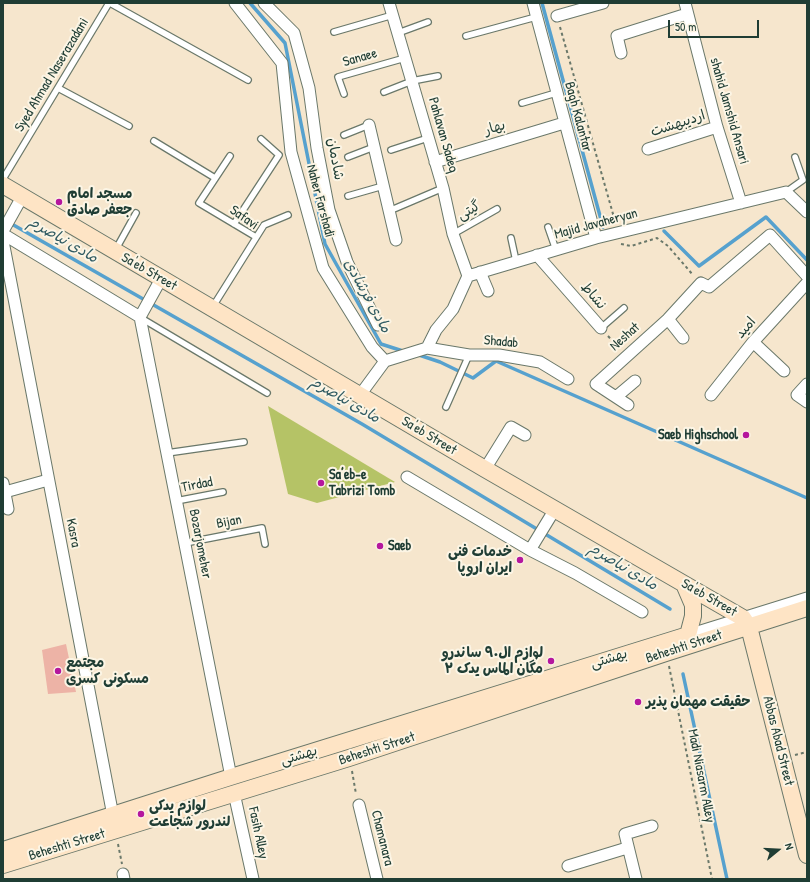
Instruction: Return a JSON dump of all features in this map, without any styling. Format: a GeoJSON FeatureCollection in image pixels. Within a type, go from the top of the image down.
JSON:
{"type":"FeatureCollection","features":[{"type":"Feature","properties":{"kind":"main road","name":"Sa'eb Street"},"geometry":{"type":"LineString","coordinates":[[3,185],[485,469],[748,620]]}},
{"type":"Feature","properties":{"kind":"main road"},"geometry":{"type":"LineString","coordinates":[[684,584],[694,605],[688,635]]}},
{"type":"Feature","properties":{"kind":"main road","name":"Beheshti Street"},"geometry":{"type":"LineString","coordinates":[[3,865],[115,822],[234,793],[350,758],[666,653],[748,620],[807,608]]}},
{"type":"Feature","properties":{"kind":"main road","name":"Abbas Abad Street"},"geometry":{"type":"LineString","coordinates":[[748,620],[807,855]]}},
{"type":"Feature","properties":{"kind":"main road","name":"بهشتی"},"geometry":{"type":"LineString","coordinates":[[3,850],[115,822],[231,777],[688,635]]}},
{"type":"Feature","properties":{"kind":"main road"},"geometry":{"type":"LineString","coordinates":[[288,759],[293,775]]}},
{"type":"Feature","properties":{"kind":"street","name":"Naher Farshadi"},"geometry":{"type":"LineString","coordinates":[[235,3],[282,63],[291,152],[323,268],[372,347],[385,361]]}},
{"type":"Feature","properties":{"kind":"street","name":"شادمان"},"geometry":{"type":"LineString","coordinates":[[264,3],[294,33],[309,88],[317,148],[329,210],[347,262],[378,325]]}},
{"type":"Feature","properties":{"kind":"street","name":"Pahlavan Sadeq"},"geometry":{"type":"LineString","coordinates":[[389,3],[443,188],[452,234],[468,276]]}},
{"type":"Feature","properties":{"kind":"street","name":"Bagh Kalantar"},"geometry":{"type":"LineString","coordinates":[[533,3],[564,124],[596,238]]}},
{"type":"Feature","properties":{"kind":"street"},"geometry":{"type":"LineString","coordinates":[[557,16],[603,3]]}},
{"type":"Feature","properties":{"kind":"street","name":"shahid Jamshid Ansari"},"geometry":{"type":"LineString","coordinates":[[684,3],[716,127],[741,203]]}},
{"type":"Feature","properties":{"kind":"street"},"geometry":{"type":"LineString","coordinates":[[621,53],[617,36],[687,14]]}},
{"type":"Feature","properties":{"kind":"street","name":"بهار"},"geometry":{"type":"LineString","coordinates":[[435,162],[564,124]]}},
{"type":"Feature","properties":{"kind":"street"},"geometry":{"type":"LineString","coordinates":[[369,125],[396,240]]}},
{"type":"Feature","properties":{"kind":"street","name":"اردیبهشت"},"geometry":{"type":"LineString","coordinates":[[648,149],[716,127]]}},
{"type":"Feature","properties":{"kind":"street"},"geometry":{"type":"LineString","coordinates":[[786,192],[807,212]]}},
{"type":"Feature","properties":{"kind":"street","name":"Majid Javaheryan"},"geometry":{"type":"LineString","coordinates":[[468,276],[596,238],[618,238],[741,203],[786,192]]}},
{"type":"Feature","properties":{"kind":"street"},"geometry":{"type":"LineString","coordinates":[[22,197],[6,227],[140,317],[161,279]]}},
{"type":"Feature","properties":{"kind":"street"},"geometry":{"type":"LineString","coordinates":[[701,283],[709,287],[770,235],[807,276]]}},
{"type":"Feature","properties":{"kind":"street","name":"Kasra"},"geometry":{"type":"LineString","coordinates":[[3,241],[115,822]]}},
{"type":"Feature","properties":{"kind":"street","name":"نشاط"},"geometry":{"type":"LineString","coordinates":[[537,255],[601,328]]}},
{"type":"Feature","properties":{"kind":"street"},"geometry":{"type":"LineString","coordinates":[[480,272],[488,291]]}},
{"type":"Feature","properties":{"kind":"street"},"geometry":{"type":"LineString","coordinates":[[360,395],[385,361],[427,348],[436,330],[452,309],[468,276]]}},
{"type":"Feature","properties":{"kind":"street","name":"Neshat"},"geometry":{"type":"LineString","coordinates":[[628,405],[596,384],[668,319],[701,283]]}},
{"type":"Feature","properties":{"kind":"street","name":"امید"},"geometry":{"type":"LineString","coordinates":[[711,395],[753,342],[807,283]]}},
{"type":"Feature","properties":{"kind":"street","name":"Bozarjomeher"},"geometry":{"type":"LineString","coordinates":[[140,317],[231,777]]}},
{"type":"Feature","properties":{"kind":"street"},"geometry":{"type":"LineString","coordinates":[[668,319],[683,338]]}},
{"type":"Feature","properties":{"kind":"street"},"geometry":{"type":"LineString","coordinates":[[753,342],[784,371]]}},
{"type":"Feature","properties":{"kind":"street","name":"Shadab"},"geometry":{"type":"LineString","coordinates":[[427,348],[469,355],[499,355],[540,362],[568,379]]}},
{"type":"Feature","properties":{"kind":"street"},"geometry":{"type":"LineString","coordinates":[[616,397],[635,381]]}},
{"type":"Feature","properties":{"kind":"street"},"geometry":{"type":"LineString","coordinates":[[807,384],[798,395],[807,402]]}},
{"type":"Feature","properties":{"kind":"street"},"geometry":{"type":"LineString","coordinates":[[485,469],[511,428],[526,435]]}},
{"type":"Feature","properties":{"kind":"street"},"geometry":{"type":"LineString","coordinates":[[407,477],[532,547],[642,612]]}},
{"type":"Feature","properties":{"kind":"street"},"geometry":{"type":"LineString","coordinates":[[8,510],[4,488],[48,480]]}},
{"type":"Feature","properties":{"kind":"street"},"geometry":{"type":"LineString","coordinates":[[532,547],[555,509]]}},
{"type":"Feature","properties":{"kind":"street","name":"Beheshti Street"},"geometry":{"type":"LineString","coordinates":[[748,620],[807,598]]}},
{"type":"Feature","properties":{"kind":"street"},"geometry":{"type":"LineString","coordinates":[[688,635],[748,620]]}},
{"type":"Feature","properties":{"kind":"street","name":"Fasih Alley"},"geometry":{"type":"LineString","coordinates":[[234,793],[253,879]]}},
{"type":"Feature","properties":{"kind":"street","name":"Chamanara"},"geometry":{"type":"LineString","coordinates":[[359,805],[377,879]]}},
{"type":"Feature","properties":{"kind":"street"},"geometry":{"type":"LineString","coordinates":[[636,879],[625,834],[652,826]]}},
{"type":"Feature","properties":{"kind":"street"},"geometry":{"type":"LineString","coordinates":[[568,866],[628,848]]}},
{"type":"Feature","properties":{"kind":"lane"},"geometry":{"type":"LineString","coordinates":[[109,3],[248,80]]}},
{"type":"Feature","properties":{"kind":"lane","name":"Syed Ahmad Naserazadani"},"geometry":{"type":"LineString","coordinates":[[3,179],[109,3]]}},
{"type":"Feature","properties":{"kind":"lane"},"geometry":{"type":"LineString","coordinates":[[334,32],[393,15]]}},
{"type":"Feature","properties":{"kind":"lane"},"geometry":{"type":"LineString","coordinates":[[466,36],[536,17]]}},
{"type":"Feature","properties":{"kind":"lane"},"geometry":{"type":"LineString","coordinates":[[398,33],[428,22]]}},
{"type":"Feature","properties":{"kind":"lane","name":"Sanaee"},"geometry":{"type":"LineString","coordinates":[[344,94],[338,77],[405,58]]}},
{"type":"Feature","properties":{"kind":"lane"},"geometry":{"type":"LineString","coordinates":[[384,92],[412,81],[438,76]]}},
{"type":"Feature","properties":{"kind":"lane"},"geometry":{"type":"LineString","coordinates":[[58,88],[129,126]]}},
{"type":"Feature","properties":{"kind":"lane"},"geometry":{"type":"LineString","coordinates":[[522,103],[556,93]]}},
{"type":"Feature","properties":{"kind":"lane"},"geometry":{"type":"LineString","coordinates":[[344,135],[369,125]]}},
{"type":"Feature","properties":{"kind":"lane"},"geometry":{"type":"LineString","coordinates":[[391,150],[428,138]]}},
{"type":"Feature","properties":{"kind":"lane"},"geometry":{"type":"LineString","coordinates":[[234,224],[279,155],[261,139]]}},
{"type":"Feature","properties":{"kind":"lane"},"geometry":{"type":"LineString","coordinates":[[154,141],[215,178]]}},
{"type":"Feature","properties":{"kind":"lane"},"geometry":{"type":"LineString","coordinates":[[348,157],[374,147]]}},
{"type":"Feature","properties":{"kind":"lane","name":"Safavi"},"geometry":{"type":"LineString","coordinates":[[212,308],[256,237],[199,203],[230,156]]}},
{"type":"Feature","properties":{"kind":"lane"},"geometry":{"type":"LineString","coordinates":[[786,192],[803,180],[795,157]]}},
{"type":"Feature","properties":{"kind":"lane"},"geometry":{"type":"LineString","coordinates":[[348,196],[384,186]]}},
{"type":"Feature","properties":{"kind":"lane"},"geometry":{"type":"LineString","coordinates":[[389,211],[443,188]]}},
{"type":"Feature","properties":{"kind":"lane","name":"گیتی"},"geometry":{"type":"LineString","coordinates":[[452,234],[497,209]]}},
{"type":"Feature","properties":{"kind":"lane"},"geometry":{"type":"LineString","coordinates":[[114,251],[136,213]]}},
{"type":"Feature","properties":{"kind":"lane"},"geometry":{"type":"LineString","coordinates":[[256,237],[264,225],[288,215]]}},
{"type":"Feature","properties":{"kind":"lane"},"geometry":{"type":"LineString","coordinates":[[548,227],[556,250]]}},
{"type":"Feature","properties":{"kind":"lane"},"geometry":{"type":"LineString","coordinates":[[511,238],[516,262]]}},
{"type":"Feature","properties":{"kind":"lane"},"geometry":{"type":"LineString","coordinates":[[601,328],[624,308]]}},
{"type":"Feature","properties":{"kind":"lane"},"geometry":{"type":"LineString","coordinates":[[140,317],[267,393]]}},
{"type":"Feature","properties":{"kind":"lane"},"geometry":{"type":"LineString","coordinates":[[446,407],[469,355]]}},
{"type":"Feature","properties":{"kind":"lane"},"geometry":{"type":"LineString","coordinates":[[167,453],[244,442]]}},
{"type":"Feature","properties":{"kind":"lane","name":"Tirdad"},"geometry":{"type":"LineString","coordinates":[[176,501],[223,492]]}},
{"type":"Feature","properties":{"kind":"lane","name":"Bijan"},"geometry":{"type":"LineString","coordinates":[[185,543],[262,528],[265,544]]}},
{"type":"Feature","properties":{"kind":"path"},"geometry":{"type":"LineString","coordinates":[[557,16],[618,238],[631,246],[657,238],[668,246],[701,283]]}},
{"type":"Feature","properties":{"kind":"path","name":"نشاط"},"geometry":{"type":"LineString","coordinates":[[601,328],[626,356]]}},
{"type":"Feature","properties":{"kind":"path","name":"Madi Niasarm Alley"},"geometry":{"type":"LineString","coordinates":[[666,653],[712,879]]}},
{"type":"Feature","properties":{"kind":"path"},"geometry":{"type":"LineString","coordinates":[[350,758],[359,805]]}},
{"type":"Feature","properties":{"kind":"path"},"geometry":{"type":"LineString","coordinates":[[115,822],[124,876]]}},
{"type":"Feature","properties":{"kind":"green space"},"geometry":{"type":"Polygon","coordinates":[[[268,406],[395,482],[317,503],[288,494],[268,406]]]}},
{"type":"Feature","properties":{"kind":"building","name":"مجتمع مسکونی کسری"},"geometry":{"type":"Polygon","coordinates":[[[66,644],[76,692],[48,694],[42,650],[66,644]]]}},
{"type":"Feature","properties":{"kind":"waterway","name":"مادی فرشادی"},"geometry":{"type":"LineString","coordinates":[[250,3],[285,43],[325,244],[381,344],[406,352]]}},
{"type":"Feature","properties":{"kind":"waterway"},"geometry":{"type":"LineString","coordinates":[[542,3],[603,227]]}},
{"type":"Feature","properties":{"kind":"waterway"},"geometry":{"type":"LineString","coordinates":[[664,231],[699,266],[766,217],[807,260]]}},
{"type":"Feature","properties":{"kind":"waterway","name":"مادی نیاصرم"},"geometry":{"type":"LineString","coordinates":[[3,219],[362,424],[670,609]]}},
{"type":"Feature","properties":{"kind":"waterway","name":"مادی فرشادی"},"geometry":{"type":"LineString","coordinates":[[416,354],[440,362],[473,378],[496,361],[807,498]]}},
{"type":"Feature","properties":{"kind":"waterway","name":"مادی نیاصرم"},"geometry":{"type":"LineString","coordinates":[[683,674],[727,879]]}},
{"type":"Feature","properties":{"kind":"place","name":"مسجد امام جعفر صادق"},"geometry":{"type":"Point","coordinates":[59,202]}},
{"type":"Feature","properties":{"kind":"place","name":"Saeb Highschool"},"geometry":{"type":"Point","coordinates":[746,435]}},
{"type":"Feature","properties":{"kind":"place","name":"Sa’eb-e Tabrizi Tomb"},"geometry":{"type":"Point","coordinates":[321,483]}},
{"type":"Feature","properties":{"kind":"place","name":"Saeb"},"geometry":{"type":"Point","coordinates":[380,546]}},
{"type":"Feature","properties":{"kind":"place","name":"خدمات فنی ایران اروپا"},"geometry":{"type":"Point","coordinates":[520,560]}},
{"type":"Feature","properties":{"kind":"place","name":"لوازم ال۹۰ ساندرو مگان الماس یدک ۲"},"geometry":{"type":"Point","coordinates":[551,661]}},
{"type":"Feature","properties":{"kind":"place","name":"مجتمع مسکونی کسری"},"geometry":{"type":"Point","coordinates":[58,671]}},
{"type":"Feature","properties":{"kind":"place","name":"حقیقت مهمان پذیر"},"geometry":{"type":"Point","coordinates":[638,702]}},
{"type":"Feature","properties":{"kind":"place","name":"لوازم یدکی لندرور شجاعت"},"geometry":{"type":"Point","coordinates":[141,814]}}]}
